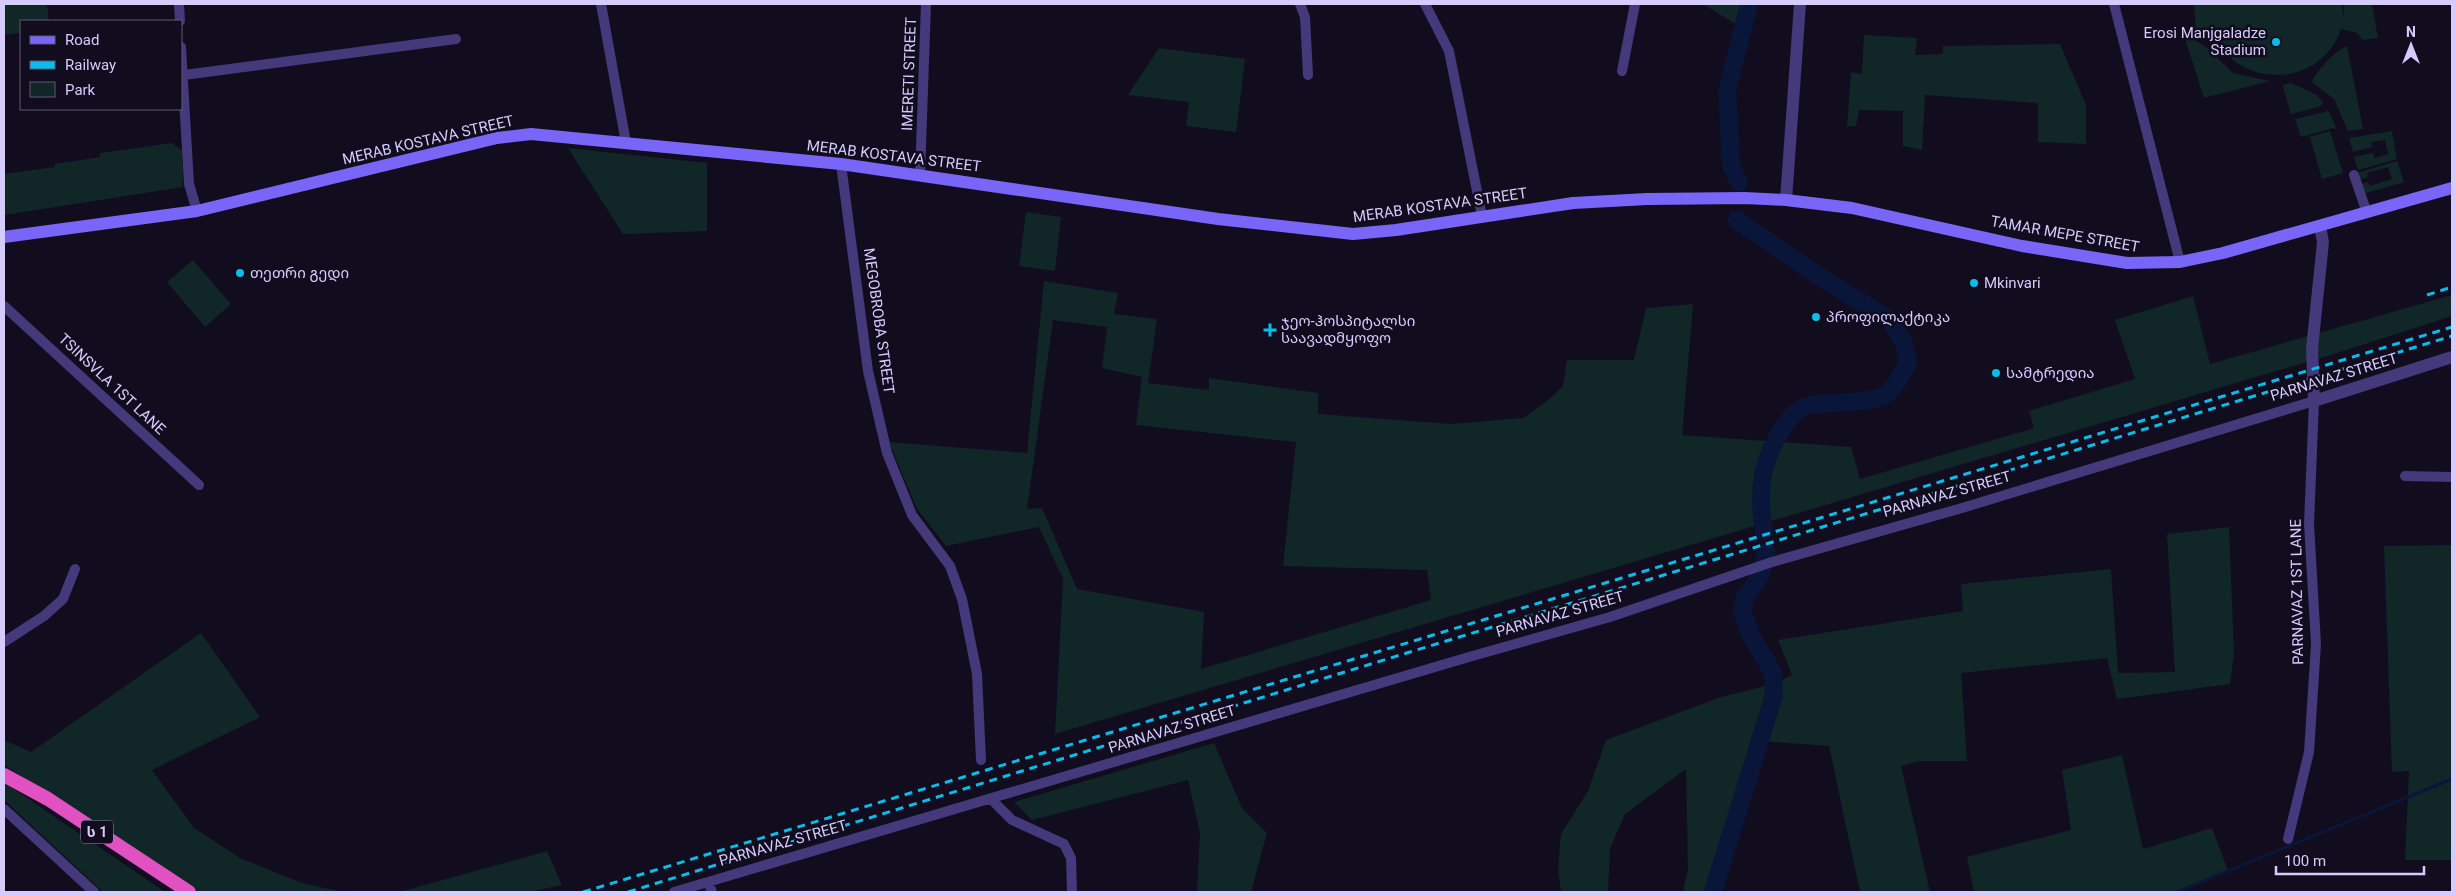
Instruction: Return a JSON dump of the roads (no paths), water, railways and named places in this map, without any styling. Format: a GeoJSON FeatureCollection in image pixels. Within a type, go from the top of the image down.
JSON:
{"type":"FeatureCollection","features":[{"type":"Feature","properties":{"kind":"highway","name":"ს 1"},"geometry":{"type":"LineString","coordinates":[[4,775],[48,799],[189,892]]}},
{"type":"Feature","properties":{"kind":"main road","name":"MERAB KOSTAVA STREET"},"geometry":{"type":"LineString","coordinates":[[4,237],[190,211],[497,138],[531,134],[841,164],[1218,219],[1353,234],[1396,230],[1573,203],[1745,198],[1786,200]]}},
{"type":"Feature","properties":{"kind":"main road","name":"TAMAR MEPE STREET"},"geometry":{"type":"LineString","coordinates":[[1786,200],[1852,208],[2022,246],[2126,263],[2180,262],[2320,226],[2452,188]]}},
{"type":"Feature","properties":{"kind":"street"},"geometry":{"type":"LineString","coordinates":[[179,4],[180,20]]}},
{"type":"Feature","properties":{"kind":"street"},"geometry":{"type":"LineString","coordinates":[[601,4],[626,143]]}},
{"type":"Feature","properties":{"kind":"street","name":"IMERETI STREET"},"geometry":{"type":"LineString","coordinates":[[920,175],[926,4]]}},
{"type":"Feature","properties":{"kind":"street"},"geometry":{"type":"LineString","coordinates":[[1300,4],[1305,17],[1308,75]]}},
{"type":"Feature","properties":{"kind":"street"},"geometry":{"type":"LineString","coordinates":[[1425,4],[1448,52],[1482,216]]}},
{"type":"Feature","properties":{"kind":"street"},"geometry":{"type":"LineString","coordinates":[[1622,71],[1635,4]]}},
{"type":"Feature","properties":{"kind":"street"},"geometry":{"type":"LineString","coordinates":[[1786,200],[1800,4]]}},
{"type":"Feature","properties":{"kind":"street"},"geometry":{"type":"LineString","coordinates":[[2114,4],[2180,262]]}},
{"type":"Feature","properties":{"kind":"street"},"geometry":{"type":"LineString","coordinates":[[184,76],[456,39]]}},
{"type":"Feature","properties":{"kind":"street"},"geometry":{"type":"LineString","coordinates":[[182,57],[190,211]]}},
{"type":"Feature","properties":{"kind":"street","name":"MEGOBROBA STREET"},"geometry":{"type":"LineString","coordinates":[[841,164],[868,371],[887,453],[912,515],[950,566],[962,599],[976,674],[981,760]]}},
{"type":"Feature","properties":{"kind":"street"},"geometry":{"type":"LineString","coordinates":[[2354,175],[2367,213]]}},
{"type":"Feature","properties":{"kind":"street"},"geometry":{"type":"LineString","coordinates":[[2314,401],[2312,349],[2323,242],[2320,226]]}},
{"type":"Feature","properties":{"kind":"street","name":"TSINSVLA 1ST LANE"},"geometry":{"type":"LineString","coordinates":[[4,306],[199,485]]}},
{"type":"Feature","properties":{"kind":"street","name":"PARNAVAZ STREET"},"geometry":{"type":"LineString","coordinates":[[674,892],[1610,617],[1757,566],[1962,508],[2452,357]]}},
{"type":"Feature","properties":{"kind":"street","name":"PARNAVAZ 1ST LANE"},"geometry":{"type":"LineString","coordinates":[[2288,839],[2309,752],[2316,644],[2309,524],[2314,401]]}},
{"type":"Feature","properties":{"kind":"street"},"geometry":{"type":"LineString","coordinates":[[2405,476],[2452,478]]}},
{"type":"Feature","properties":{"kind":"street"},"geometry":{"type":"LineString","coordinates":[[4,642],[44,616],[63,599],[75,569]]}},
{"type":"Feature","properties":{"kind":"street"},"geometry":{"type":"LineString","coordinates":[[991,799],[1012,820],[1064,844],[1071,858],[1072,892]]}},
{"type":"Feature","properties":{"kind":"street"},"geometry":{"type":"LineString","coordinates":[[4,809],[94,892]]}},
{"type":"Feature","properties":{"kind":"street"},"geometry":{"type":"LineString","coordinates":[[708,882],[712,892]]}},
{"type":"Feature","properties":{"kind":"waterway"},"geometry":{"type":"LineString","coordinates":[[1739,182],[1731,165],[1727,91],[1749,4]]}},
{"type":"Feature","properties":{"kind":"waterway"},"geometry":{"type":"LineString","coordinates":[[1737,220],[1814,273],[1890,320],[1904,344],[1908,363],[1898,380],[1886,394],[1870,400],[1807,406],[1799,410],[1783,427],[1771,450],[1761,488],[1764,531]]}},
{"type":"Feature","properties":{"kind":"waterway"},"geometry":{"type":"LineString","coordinates":[[1713,892],[1774,695],[1773,672],[1751,636],[1742,610],[1745,598],[1760,576],[1767,552]]}},
{"type":"Feature","properties":{"kind":"waterway"},"geometry":{"type":"LineString","coordinates":[[2177,892],[2452,779]]}},
{"type":"Feature","properties":{"kind":"railway"},"geometry":{"type":"LineString","coordinates":[[2427,295],[2452,287]]}},
{"type":"Feature","properties":{"kind":"railway"},"geometry":{"type":"LineString","coordinates":[[583,892],[2452,327]]}},
{"type":"Feature","properties":{"kind":"railway"},"geometry":{"type":"LineString","coordinates":[[628,892],[1410,652],[2452,336]]}},
{"type":"Feature","properties":{"kind":"place","name":"Erosi Manjgaladze Stadium"},"geometry":{"type":"Point","coordinates":[2276,42]}},
{"type":"Feature","properties":{"kind":"place","name":"თეთრი გედი"},"geometry":{"type":"Point","coordinates":[240,273]}},
{"type":"Feature","properties":{"kind":"place","name":"Mkinvari"},"geometry":{"type":"Point","coordinates":[1974,283]}},
{"type":"Feature","properties":{"kind":"place","name":"პროფილაქტიკა"},"geometry":{"type":"Point","coordinates":[1816,317]}},
{"type":"Feature","properties":{"kind":"place","name":"ჯეო-ჰოსპიტალსი საავადმყოფო"},"geometry":{"type":"Point","coordinates":[1270,330]}},
{"type":"Feature","properties":{"kind":"place","name":"სამტრედია"},"geometry":{"type":"Point","coordinates":[1996,373]}}]}
